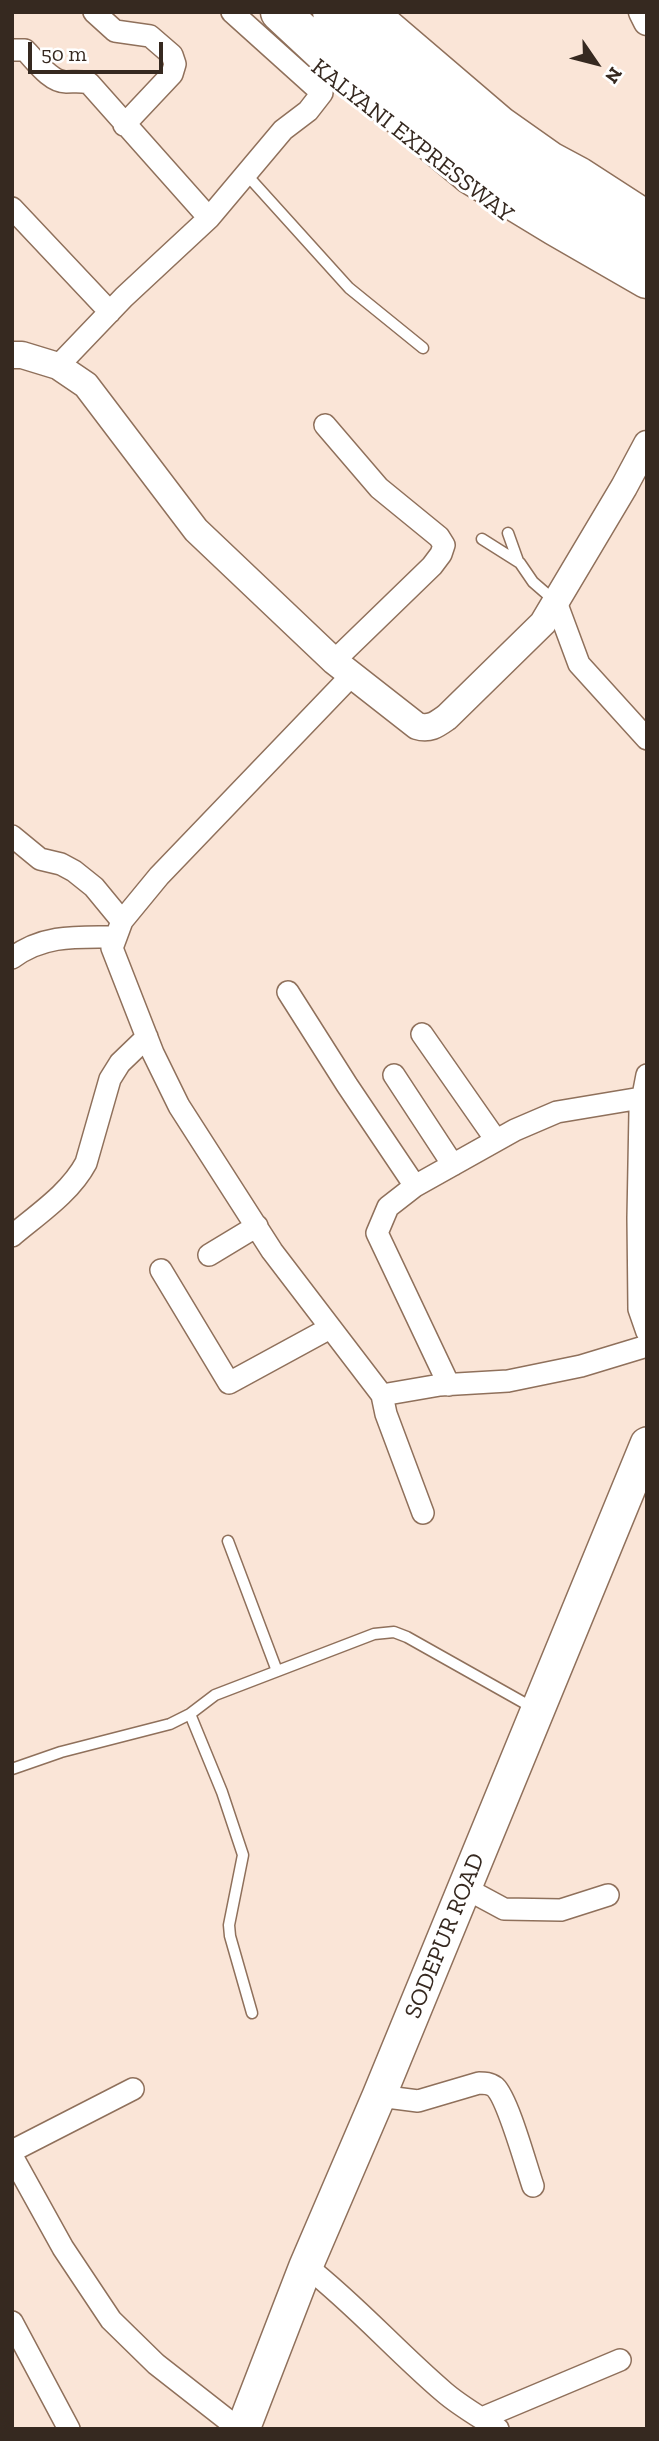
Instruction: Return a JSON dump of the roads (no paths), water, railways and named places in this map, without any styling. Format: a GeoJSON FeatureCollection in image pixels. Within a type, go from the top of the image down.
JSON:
{"type":"FeatureCollection","features":[{"type":"Feature","properties":{"kind":"highway","name":"KALYANI EXPRESSWAY"},"geometry":{"type":"LineString","coordinates":[[262,12],[261,16],[296,51],[496,211],[604,268],[647,299]]}},
{"type":"Feature","properties":{"kind":"highway"},"geometry":{"type":"LineString","coordinates":[[280,12],[323,52],[471,175],[647,279]]}},
{"type":"Feature","properties":{"kind":"highway"},"geometry":{"type":"LineString","coordinates":[[332,12],[475,136],[604,218],[647,241]]}},
{"type":"Feature","properties":{"kind":"highway"},"geometry":{"type":"LineString","coordinates":[[369,12],[500,124],[551,160],[647,219]]}},
{"type":"Feature","properties":{"kind":"main road","name":"SODEPUR ROAD"},"geometry":{"type":"LineString","coordinates":[[241,2429],[647,1444]]}},
{"type":"Feature","properties":{"kind":"street"},"geometry":{"type":"LineString","coordinates":[[94,12],[115,32],[150,36],[173,55],[175,64],[172,74],[124,125]]}},
{"type":"Feature","properties":{"kind":"street"},"geometry":{"type":"LineString","coordinates":[[58,366],[110,312],[209,218],[284,130],[309,111],[321,93],[232,12]]}},
{"type":"Feature","properties":{"kind":"street"},"geometry":{"type":"LineString","coordinates":[[642,12],[647,22]]}},
{"type":"Feature","properties":{"kind":"street"},"geometry":{"type":"LineString","coordinates":[[12,50],[25,50],[55,79],[89,83],[209,218]]}},
{"type":"Feature","properties":{"kind":"street"},"geometry":{"type":"LineString","coordinates":[[12,208],[110,312]]}},
{"type":"Feature","properties":{"kind":"street"},"geometry":{"type":"LineString","coordinates":[[12,355],[22,355],[58,366],[86,385],[196,530],[343,668],[417,726],[431,728],[447,717],[543,623],[647,444]]}},
{"type":"Feature","properties":{"kind":"street"},"geometry":{"type":"LineString","coordinates":[[325,425],[379,488],[439,537],[444,545],[441,554],[159,876],[120,929],[112,948],[147,1037],[179,1106],[257,1226],[382,1395],[386,1414],[423,1513]]}},
{"type":"Feature","properties":{"kind":"street"},"geometry":{"type":"LineString","coordinates":[[556,602],[579,664],[647,739]]}},
{"type":"Feature","properties":{"kind":"street"},"geometry":{"type":"LineString","coordinates":[[12,836],[40,859],[61,864],[94,887],[120,929]]}},
{"type":"Feature","properties":{"kind":"street"},"geometry":{"type":"LineString","coordinates":[[12,958],[39,942],[120,929]]}},
{"type":"Feature","properties":{"kind":"street"},"geometry":{"type":"LineString","coordinates":[[288,992],[347,1086],[415,1186]]}},
{"type":"Feature","properties":{"kind":"street"},"geometry":{"type":"LineString","coordinates":[[422,1034],[496,1140]]}},
{"type":"Feature","properties":{"kind":"street"},"geometry":{"type":"LineString","coordinates":[[12,1236],[80,1174],[86,1163],[110,1079],[120,1063],[147,1037]]}},
{"type":"Feature","properties":{"kind":"street"},"geometry":{"type":"LineString","coordinates":[[394,1075],[453,1165]]}},
{"type":"Feature","properties":{"kind":"street"},"geometry":{"type":"LineString","coordinates":[[647,1075],[641,1098],[638,1218],[639,1309],[647,1332]]}},
{"type":"Feature","properties":{"kind":"street"},"geometry":{"type":"LineString","coordinates":[[449,1385],[377,1233],[388,1207],[415,1186],[496,1140],[557,1112],[641,1098]]}},
{"type":"Feature","properties":{"kind":"street"},"geometry":{"type":"LineString","coordinates":[[209,1255],[257,1226]]}},
{"type":"Feature","properties":{"kind":"street"},"geometry":{"type":"LineString","coordinates":[[161,1270],[229,1383],[330,1328]]}},
{"type":"Feature","properties":{"kind":"street"},"geometry":{"type":"LineString","coordinates":[[382,1395],[449,1385],[508,1381],[581,1366],[647,1346]]}},
{"type":"Feature","properties":{"kind":"street"},"geometry":{"type":"LineString","coordinates":[[465,1888],[504,1909],[561,1910],[608,1895]]}},
{"type":"Feature","properties":{"kind":"street"},"geometry":{"type":"LineString","coordinates":[[379,2096],[418,2101],[479,2083],[489,2083],[497,2089],[504,2104],[533,2186]]}},
{"type":"Feature","properties":{"kind":"street"},"geometry":{"type":"LineString","coordinates":[[133,2089],[12,2153],[63,2248],[111,2320],[156,2364],[241,2429]]}},
{"type":"Feature","properties":{"kind":"street"},"geometry":{"type":"LineString","coordinates":[[306,2266],[358,2310],[446,2394],[490,2423],[620,2360]]}},
{"type":"Feature","properties":{"kind":"street"},"geometry":{"type":"LineString","coordinates":[[12,2322],[69,2429]]}},
{"type":"Feature","properties":{"kind":"lane"},"geometry":{"type":"LineString","coordinates":[[246,174],[349,288],[422,348]]}},
{"type":"Feature","properties":{"kind":"lane"},"geometry":{"type":"LineString","coordinates":[[508,533],[513,552],[533,582],[556,602]]}},
{"type":"Feature","properties":{"kind":"lane"},"geometry":{"type":"LineString","coordinates":[[482,540],[520,563]]}},
{"type":"Feature","properties":{"kind":"lane"},"geometry":{"type":"LineString","coordinates":[[228,1541],[277,1671]]}},
{"type":"Feature","properties":{"kind":"lane"},"geometry":{"type":"LineString","coordinates":[[12,1769],[61,1752],[170,1724],[215,1695],[374,1634],[394,1632],[440,1654],[538,1710]]}},
{"type":"Feature","properties":{"kind":"lane"},"geometry":{"type":"LineString","coordinates":[[190,1713],[222,1792],[243,1856],[229,1925],[252,2013]]}}]}
